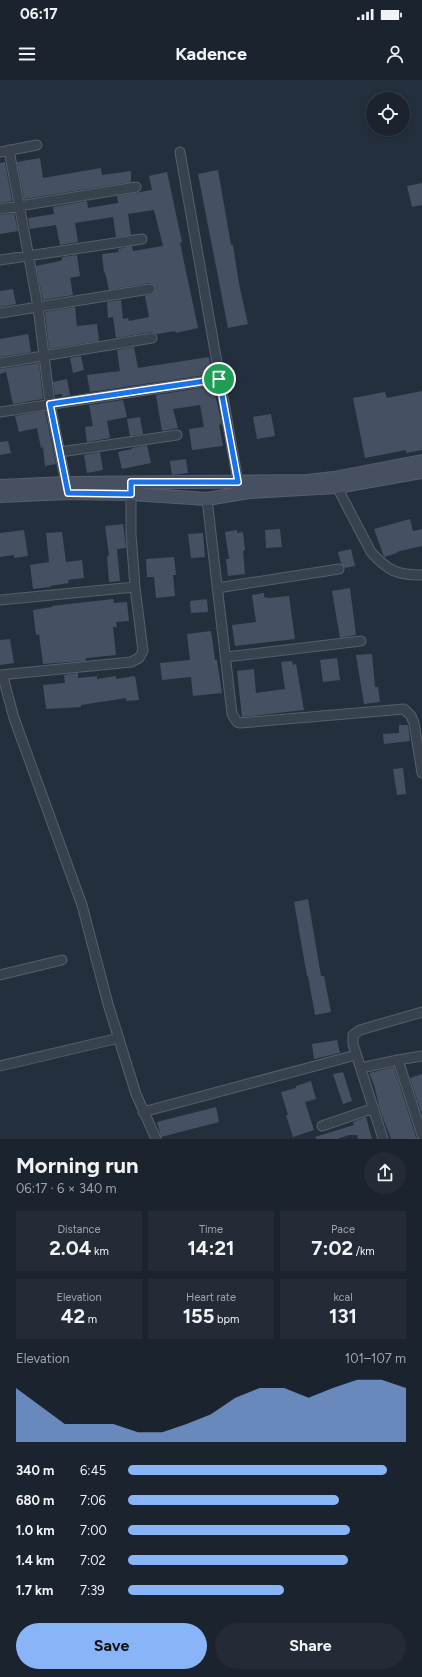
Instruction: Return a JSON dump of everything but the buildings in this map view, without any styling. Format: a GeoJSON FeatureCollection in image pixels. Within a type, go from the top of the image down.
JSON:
{"type":"FeatureCollection","features":[{"type":"Feature","properties":{"kind":"main road"},"geometry":{"type":"LineString","coordinates":[[0,486],[131,488],[334,478],[422,461]]}},
{"type":"Feature","properties":{"kind":"main road"},"geometry":{"type":"LineString","coordinates":[[131,488],[206,499],[249,492],[336,487],[422,472]]}},
{"type":"Feature","properties":{"kind":"main road"},"geometry":{"type":"LineString","coordinates":[[0,496],[67,488]]}},
{"type":"Feature","properties":{"kind":"street"},"geometry":{"type":"LineString","coordinates":[[37,145],[4,151],[20,206],[38,307],[50,404],[67,488]]}},
{"type":"Feature","properties":{"kind":"street"},"geometry":{"type":"LineString","coordinates":[[180,152],[238,482]]}},
{"type":"Feature","properties":{"kind":"street"},"geometry":{"type":"LineString","coordinates":[[0,209],[136,187]]}},
{"type":"Feature","properties":{"kind":"street"},"geometry":{"type":"LineString","coordinates":[[0,260],[142,239]]}},
{"type":"Feature","properties":{"kind":"street"},"geometry":{"type":"LineString","coordinates":[[0,313],[150,289]]}},
{"type":"Feature","properties":{"kind":"street"},"geometry":{"type":"LineString","coordinates":[[0,363],[152,338]]}},
{"type":"Feature","properties":{"kind":"street"},"geometry":{"type":"LineString","coordinates":[[0,412],[219,379]]}},
{"type":"Feature","properties":{"kind":"street"},"geometry":{"type":"LineString","coordinates":[[60,452],[177,435]]}},
{"type":"Feature","properties":{"kind":"street"},"geometry":{"type":"LineString","coordinates":[[336,487],[371,552],[378,560],[386,567],[402,574],[422,575]]}},
{"type":"Feature","properties":{"kind":"street"},"geometry":{"type":"LineString","coordinates":[[131,488],[135,587],[143,651],[139,658],[131,662],[0,675],[4,681],[14,718],[82,905],[108,1004],[115,1039],[143,1112],[156,1139]]}},
{"type":"Feature","properties":{"kind":"street"},"geometry":{"type":"LineString","coordinates":[[206,499],[232,714],[237,722],[240,723],[404,709],[411,716],[414,723],[422,773]]}},
{"type":"Feature","properties":{"kind":"street"},"geometry":{"type":"LineString","coordinates":[[217,588],[339,568]]}},
{"type":"Feature","properties":{"kind":"street"},"geometry":{"type":"LineString","coordinates":[[0,600],[135,587]]}},
{"type":"Feature","properties":{"kind":"street"},"geometry":{"type":"LineString","coordinates":[[226,657],[360,641]]}},
{"type":"Feature","properties":{"kind":"street"},"geometry":{"type":"LineString","coordinates":[[0,975],[62,960]]}},
{"type":"Feature","properties":{"kind":"street"},"geometry":{"type":"LineString","coordinates":[[383,1139],[352,1039],[356,1032],[422,1012]]}},
{"type":"Feature","properties":{"kind":"street"},"geometry":{"type":"LineString","coordinates":[[0,1066],[115,1039]]}},
{"type":"Feature","properties":{"kind":"street"},"geometry":{"type":"LineString","coordinates":[[143,1112],[356,1055]]}},
{"type":"Feature","properties":{"kind":"street"},"geometry":{"type":"LineString","coordinates":[[361,1068],[422,1056]]}},
{"type":"Feature","properties":{"kind":"street"},"geometry":{"type":"LineString","coordinates":[[398,1060],[422,1135]]}},
{"type":"Feature","properties":{"kind":"street"},"geometry":{"type":"LineString","coordinates":[[322,1126],[374,1108]]}},
{"type":"Feature","properties":{"kind":"route"},"geometry":{"type":"LineString","coordinates":[[219,379],[238,482],[131,482],[131,494],[68,493],[50,404],[219,379]]}}]}
